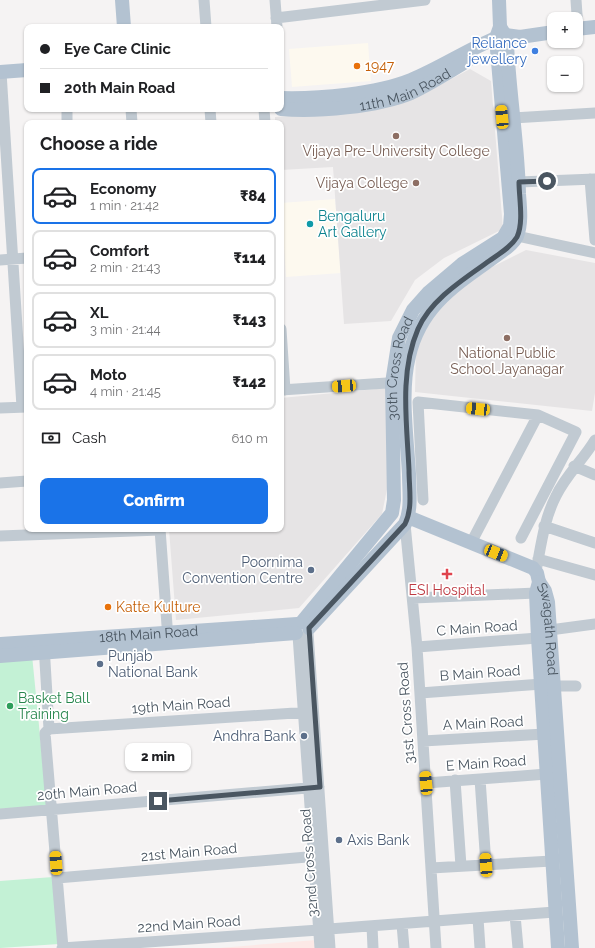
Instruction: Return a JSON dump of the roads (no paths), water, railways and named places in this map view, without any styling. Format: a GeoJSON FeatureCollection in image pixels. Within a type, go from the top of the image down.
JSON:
{"type":"FeatureCollection","features":[{"type":"Feature","properties":{"kind":"main road"},"geometry":{"type":"LineString","coordinates":[[122,0],[124,24]]}},
{"type":"Feature","properties":{"kind":"main road"},"geometry":{"type":"LineString","coordinates":[[500,0],[501,38],[513,118],[519,182],[520,220],[517,236]]}},
{"type":"Feature","properties":{"kind":"main road"},"geometry":{"type":"LineString","coordinates":[[583,28],[595,27]]}},
{"type":"Feature","properties":{"kind":"main road"},"geometry":{"type":"LineString","coordinates":[[501,38],[547,33]]}},
{"type":"Feature","properties":{"kind":"main road","name":"11th Main Road"},"geometry":{"type":"LineString","coordinates":[[284,97],[313,98],[350,93],[407,82],[501,38]]}},
{"type":"Feature","properties":{"kind":"main road","name":"11th Main Road"},"geometry":{"type":"LineString","coordinates":[[284,109],[312,109],[384,101],[410,93],[501,38]]}},
{"type":"Feature","properties":{"kind":"main road","name":"30th Cross Road"},"geometry":{"type":"LineString","coordinates":[[302,629],[392,513],[394,500],[399,338],[413,310],[429,292],[447,276],[503,238],[510,226],[511,214],[501,38]]}},
{"type":"Feature","properties":{"kind":"main road"},"geometry":{"type":"LineString","coordinates":[[0,69],[24,62]]}},
{"type":"Feature","properties":{"kind":"main road"},"geometry":{"type":"LineString","coordinates":[[0,69],[24,70]]}},
{"type":"Feature","properties":{"kind":"main road","name":"30th Cross Road"},"geometry":{"type":"LineString","coordinates":[[406,521],[410,496],[398,384],[411,347],[425,316],[448,292],[504,250],[517,236]]}},
{"type":"Feature","properties":{"kind":"main road"},"geometry":{"type":"LineString","coordinates":[[302,629],[406,521],[471,543],[537,576]]}},
{"type":"Feature","properties":{"kind":"main road","name":"Swagath Road"},"geometry":{"type":"LineString","coordinates":[[537,576],[547,596],[550,630],[545,734],[558,948]]}},
{"type":"Feature","properties":{"kind":"main road","name":"Swagath Road"},"geometry":{"type":"LineString","coordinates":[[537,576],[538,638],[548,685],[572,948]]}},
{"type":"Feature","properties":{"kind":"main road","name":"18th Main Road"},"geometry":{"type":"LineString","coordinates":[[0,656],[44,647],[302,629]]}},
{"type":"Feature","properties":{"kind":"main road","name":"18th Main Road"},"geometry":{"type":"LineString","coordinates":[[0,644],[44,647]]}},
{"type":"Feature","properties":{"kind":"street"},"geometry":{"type":"LineString","coordinates":[[204,0],[206,24]]}},
{"type":"Feature","properties":{"kind":"street"},"geometry":{"type":"LineString","coordinates":[[275,0],[276,22],[425,0]]}},
{"type":"Feature","properties":{"kind":"street"},"geometry":{"type":"LineString","coordinates":[[576,0],[576,12]]}},
{"type":"Feature","properties":{"kind":"street"},"geometry":{"type":"LineString","coordinates":[[0,69],[12,259],[24,407],[0,408]]}},
{"type":"Feature","properties":{"kind":"street"},"geometry":{"type":"LineString","coordinates":[[513,118],[595,113]]}},
{"type":"Feature","properties":{"kind":"street"},"geometry":{"type":"LineString","coordinates":[[519,182],[592,179],[595,240]]}},
{"type":"Feature","properties":{"kind":"street"},"geometry":{"type":"LineString","coordinates":[[517,236],[595,254]]}},
{"type":"Feature","properties":{"kind":"street"},"geometry":{"type":"LineString","coordinates":[[0,260],[24,258]]}},
{"type":"Feature","properties":{"kind":"street"},"geometry":{"type":"LineString","coordinates":[[284,390],[398,384]]}},
{"type":"Feature","properties":{"kind":"street"},"geometry":{"type":"LineString","coordinates":[[423,500],[418,402],[538,415],[576,432],[521,538]]}},
{"type":"Feature","properties":{"kind":"street"},"geometry":{"type":"LineString","coordinates":[[471,543],[538,415]]}},
{"type":"Feature","properties":{"kind":"street"},"geometry":{"type":"LineString","coordinates":[[537,576],[544,526],[555,496],[574,466],[584,457],[595,440]]}},
{"type":"Feature","properties":{"kind":"street"},"geometry":{"type":"LineString","coordinates":[[574,466],[595,475]]}},
{"type":"Feature","properties":{"kind":"street"},"geometry":{"type":"LineString","coordinates":[[0,483],[24,481]]}},
{"type":"Feature","properties":{"kind":"street","name":"31st Cross Road"},"geometry":{"type":"LineString","coordinates":[[406,521],[417,648],[436,948]]}},
{"type":"Feature","properties":{"kind":"street"},"geometry":{"type":"LineString","coordinates":[[544,526],[595,543]]}},
{"type":"Feature","properties":{"kind":"street"},"geometry":{"type":"LineString","coordinates":[[0,536],[107,532]]}},
{"type":"Feature","properties":{"kind":"street"},"geometry":{"type":"LineString","coordinates":[[160,532],[168,638]]}},
{"type":"Feature","properties":{"kind":"street"},"geometry":{"type":"LineString","coordinates":[[413,598],[537,576],[595,575]]}},
{"type":"Feature","properties":{"kind":"street"},"geometry":{"type":"LineString","coordinates":[[550,630],[595,624]]}},
{"type":"Feature","properties":{"kind":"street","name":"32nd Cross Road"},"geometry":{"type":"LineString","coordinates":[[302,629],[324,929],[330,948]]}},
{"type":"Feature","properties":{"kind":"street","name":"C Main Road"},"geometry":{"type":"LineString","coordinates":[[417,648],[538,638]]}},
{"type":"Feature","properties":{"kind":"street"},"geometry":{"type":"LineString","coordinates":[[44,647],[49,729],[44,733],[52,809],[63,948]]}},
{"type":"Feature","properties":{"kind":"street","name":"B Main Road"},"geometry":{"type":"LineString","coordinates":[[420,693],[548,685],[576,686]]}},
{"type":"Feature","properties":{"kind":"street","name":"19th Main Road"},"geometry":{"type":"LineString","coordinates":[[49,729],[309,712]]}},
{"type":"Feature","properties":{"kind":"street","name":"A Main Road"},"geometry":{"type":"LineString","coordinates":[[423,741],[545,734]]}},
{"type":"Feature","properties":{"kind":"street","name":"E Main Road"},"geometry":{"type":"LineString","coordinates":[[426,783],[547,774]]}},
{"type":"Feature","properties":{"kind":"street"},"geometry":{"type":"LineString","coordinates":[[480,779],[486,865]]}},
{"type":"Feature","properties":{"kind":"street"},"geometry":{"type":"LineString","coordinates":[[455,780],[461,866]]}},
{"type":"Feature","properties":{"kind":"street","name":"20th Main Road"},"geometry":{"type":"LineString","coordinates":[[0,814],[314,788]]}},
{"type":"Feature","properties":{"kind":"street","name":"21st Main Road"},"geometry":{"type":"LineString","coordinates":[[57,878],[319,856]]}},
{"type":"Feature","properties":{"kind":"street"},"geometry":{"type":"LineString","coordinates":[[431,868],[552,861]]}},
{"type":"Feature","properties":{"kind":"street","name":"22nd Main Road"},"geometry":{"type":"LineString","coordinates":[[63,948],[555,912]]}},
{"type":"Feature","properties":{"kind":"street"},"geometry":{"type":"LineString","coordinates":[[515,915],[518,948]]}},
{"type":"Feature","properties":{"kind":"street"},"geometry":{"type":"LineString","coordinates":[[478,918],[480,948]]}},
{"type":"Feature","properties":{"kind":"street"},"geometry":{"type":"LineString","coordinates":[[402,924],[404,948]]}},
{"type":"Feature","properties":{"kind":"street"},"geometry":{"type":"LineString","coordinates":[[372,926],[373,948]]}},
{"type":"Feature","properties":{"kind":"street","name":"32nd Cross Road"},"geometry":{"type":"LineString","coordinates":[[320,948],[324,929]]}},
{"type":"Feature","properties":{"kind":"place","name":"Reliance jewellery"},"geometry":{"type":"Point","coordinates":[535,51]}},
{"type":"Feature","properties":{"kind":"place","name":"1947"},"geometry":{"type":"Point","coordinates":[357,66]}},
{"type":"Feature","properties":{"kind":"place","name":"Vijaya Pre-University College"},"geometry":{"type":"Point","coordinates":[396,136]}},
{"type":"Feature","properties":{"kind":"place","name":"Vijaya College"},"geometry":{"type":"Point","coordinates":[416,183]}},
{"type":"Feature","properties":{"kind":"place","name":"Bengaluru Art Gallery"},"geometry":{"type":"Point","coordinates":[310,224]}},
{"type":"Feature","properties":{"kind":"place","name":"National Public School Jayanagar"},"geometry":{"type":"Point","coordinates":[507,338]}},
{"type":"Feature","properties":{"kind":"place","name":"Poornima Convention Centre"},"geometry":{"type":"Point","coordinates":[311,570]}},
{"type":"Feature","properties":{"kind":"place","name":"ESI Hospital"},"geometry":{"type":"Point","coordinates":[447,574]}},
{"type":"Feature","properties":{"kind":"place","name":"Katte Kulture"},"geometry":{"type":"Point","coordinates":[108,607]}},
{"type":"Feature","properties":{"kind":"place","name":"Punjab National Bank"},"geometry":{"type":"Point","coordinates":[100,664]}},
{"type":"Feature","properties":{"kind":"place","name":"Basket Ball Training"},"geometry":{"type":"Point","coordinates":[10,706]}},
{"type":"Feature","properties":{"kind":"place","name":"Andhra Bank"},"geometry":{"type":"Point","coordinates":[304,736]}},
{"type":"Feature","properties":{"kind":"place","name":"Axis Bank"},"geometry":{"type":"Point","coordinates":[339,840]}}]}
